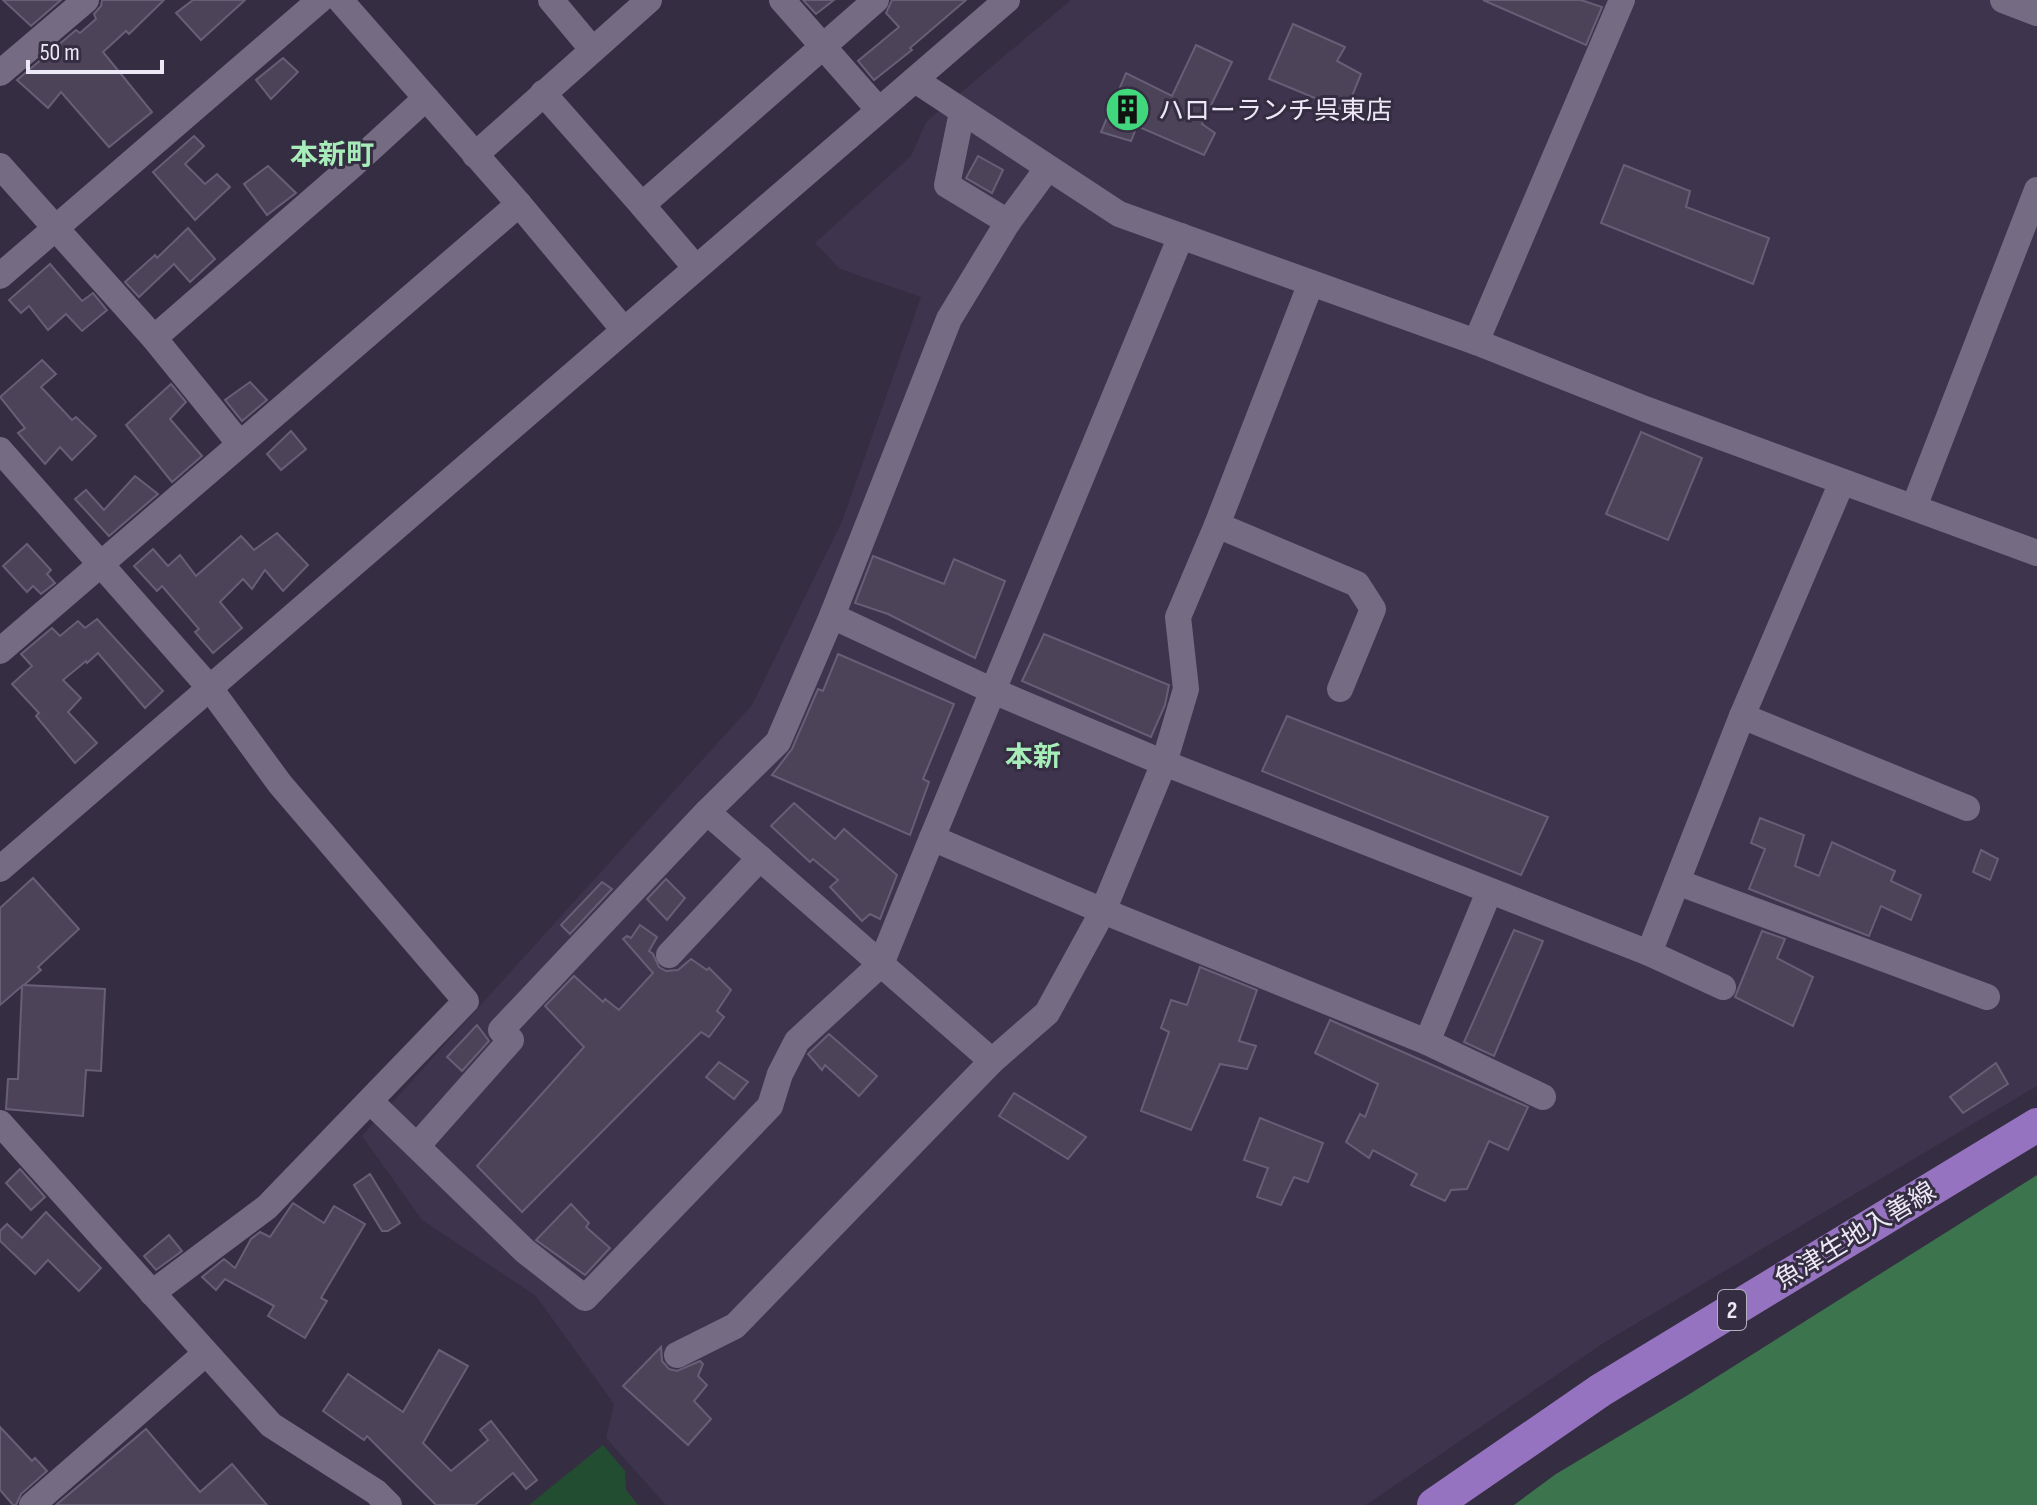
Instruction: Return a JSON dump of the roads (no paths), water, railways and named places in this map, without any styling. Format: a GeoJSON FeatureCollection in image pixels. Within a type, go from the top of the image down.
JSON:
{"type":"FeatureCollection","features":[{"type":"Feature","properties":{"kind":"main road","name":"魚津生地入善線"},"geometry":{"type":"LineString","coordinates":[[1434,1505],[1601,1390],[2037,1125]]}},
{"type":"Feature","properties":{"kind":"street"},"geometry":{"type":"LineString","coordinates":[[0,73],[86,0]]}},
{"type":"Feature","properties":{"kind":"street"},"geometry":{"type":"LineString","coordinates":[[0,276],[320,0]]}},
{"type":"Feature","properties":{"kind":"street"},"geometry":{"type":"LineString","coordinates":[[340,0],[519,204],[624,330]]}},
{"type":"Feature","properties":{"kind":"street"},"geometry":{"type":"LineString","coordinates":[[551,0],[592,49]]}},
{"type":"Feature","properties":{"kind":"street"},"geometry":{"type":"LineString","coordinates":[[475,155],[649,0]]}},
{"type":"Feature","properties":{"kind":"street"},"geometry":{"type":"LineString","coordinates":[[782,0],[879,110]]}},
{"type":"Feature","properties":{"kind":"street"},"geometry":{"type":"LineString","coordinates":[[642,205],[876,0]]}},
{"type":"Feature","properties":{"kind":"street"},"geometry":{"type":"LineString","coordinates":[[1476,342],[1622,0]]}},
{"type":"Feature","properties":{"kind":"street"},"geometry":{"type":"LineString","coordinates":[[2003,0],[2037,13]]}},
{"type":"Feature","properties":{"kind":"street"},"geometry":{"type":"LineString","coordinates":[[0,869],[915,80],[993,4]]}},
{"type":"Feature","properties":{"kind":"street"},"geometry":{"type":"LineString","coordinates":[[915,80],[1119,214],[1476,342],[1645,409],[2037,553]]}},
{"type":"Feature","properties":{"kind":"street"},"geometry":{"type":"LineString","coordinates":[[543,93],[696,268]]}},
{"type":"Feature","properties":{"kind":"street"},"geometry":{"type":"LineString","coordinates":[[154,338],[426,98]]}},
{"type":"Feature","properties":{"kind":"street"},"geometry":{"type":"LineString","coordinates":[[962,112],[947,185],[1008,222]]}},
{"type":"Feature","properties":{"kind":"street"},"geometry":{"type":"LineString","coordinates":[[0,166],[154,338],[240,444]]}},
{"type":"Feature","properties":{"kind":"street"},"geometry":{"type":"LineString","coordinates":[[417,1146],[511,1040],[501,1030],[707,812],[778,742],[832,616],[949,319],[1008,222],[1047,169]]}},
{"type":"Feature","properties":{"kind":"street"},"geometry":{"type":"LineString","coordinates":[[1914,507],[2037,190]]}},
{"type":"Feature","properties":{"kind":"street"},"geometry":{"type":"LineString","coordinates":[[0,651],[519,204]]}},
{"type":"Feature","properties":{"kind":"street"},"geometry":{"type":"LineString","coordinates":[[371,1102],[525,1251],[585,1298],[770,1106],[780,1074],[797,1041],[881,964],[991,690],[1181,236]]}},
{"type":"Feature","properties":{"kind":"street"},"geometry":{"type":"LineString","coordinates":[[677,1355],[735,1326],[992,1061],[1047,1013],[1103,911],[1164,763],[1186,689],[1178,617],[1311,283]]}},
{"type":"Feature","properties":{"kind":"street"},"geometry":{"type":"LineString","coordinates":[[0,450],[209,687],[280,784],[466,1001],[267,1207],[152,1293]]}},
{"type":"Feature","properties":{"kind":"street"},"geometry":{"type":"LineString","coordinates":[[1649,953],[1742,716],[1842,482]]}},
{"type":"Feature","properties":{"kind":"street"},"geometry":{"type":"LineString","coordinates":[[1217,525],[1357,584],[1373,609],[1340,689]]}},
{"type":"Feature","properties":{"kind":"street"},"geometry":{"type":"LineString","coordinates":[[832,616],[991,690],[1164,763],[1649,953],[1723,987]]}},
{"type":"Feature","properties":{"kind":"street"},"geometry":{"type":"LineString","coordinates":[[1742,716],[1967,808]]}},
{"type":"Feature","properties":{"kind":"street"},"geometry":{"type":"LineString","coordinates":[[707,812],[992,1061]]}},
{"type":"Feature","properties":{"kind":"street"},"geometry":{"type":"LineString","coordinates":[[932,838],[1427,1042],[1543,1097]]}},
{"type":"Feature","properties":{"kind":"street"},"geometry":{"type":"LineString","coordinates":[[669,955],[760,858]]}},
{"type":"Feature","properties":{"kind":"street"},"geometry":{"type":"LineString","coordinates":[[1677,882],[1987,997]]}},
{"type":"Feature","properties":{"kind":"street"},"geometry":{"type":"LineString","coordinates":[[1427,1042],[1489,892]]}},
{"type":"Feature","properties":{"kind":"street"},"geometry":{"type":"LineString","coordinates":[[0,1123],[271,1425],[376,1492],[389,1505]]}},
{"type":"Feature","properties":{"kind":"street"},"geometry":{"type":"LineString","coordinates":[[32,1505],[206,1353]]}},
{"type":"Feature","properties":{"kind":"place","name":"ハローランチ呉東店"},"geometry":{"type":"Point","coordinates":[1127,110]}},
{"type":"Feature","properties":{"kind":"district","name":"本新町"},"geometry":{"type":"Point","coordinates":[332,154]}},
{"type":"Feature","properties":{"kind":"district","name":"本新"},"geometry":{"type":"Point","coordinates":[1033,756]}}]}
